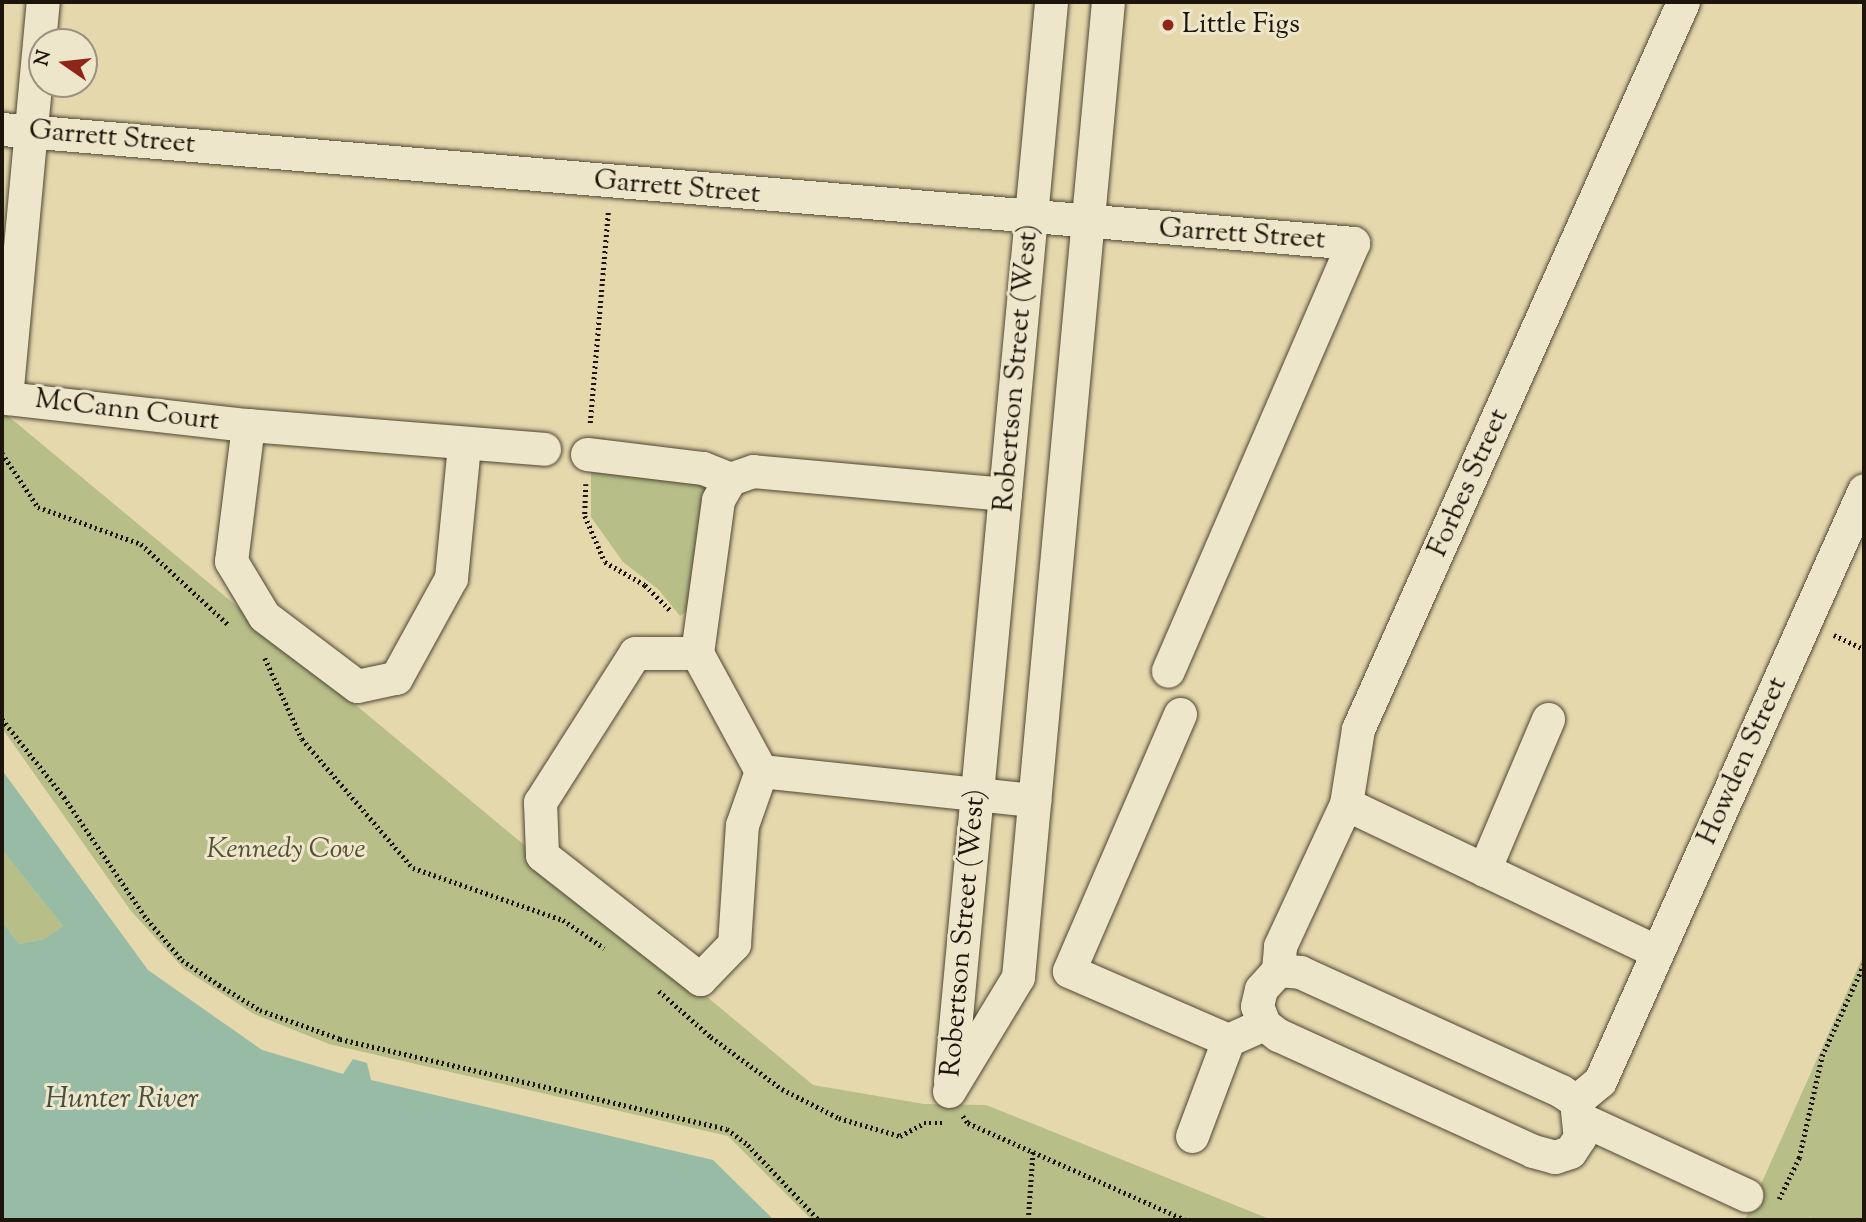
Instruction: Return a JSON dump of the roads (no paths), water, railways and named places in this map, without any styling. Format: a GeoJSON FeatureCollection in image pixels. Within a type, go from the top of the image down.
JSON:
{"type":"FeatureCollection","features":[{"type":"Feature","properties":{"kind":"street"},"geometry":{"type":"LineString","coordinates":[[4,396],[16,130],[43,2]]}},
{"type":"Feature","properties":{"kind":"street","name":"Robertson Street (West)"},"geometry":{"type":"LineString","coordinates":[[1052,2],[949,1091],[1018,977],[1108,2]]}},
{"type":"Feature","properties":{"kind":"street","name":"Forbes Street"},"geometry":{"type":"LineString","coordinates":[[1278,970],[1280,946],[1346,804],[1358,729],[1683,2]]}},
{"type":"Feature","properties":{"kind":"street","name":"Garrett Street"},"geometry":{"type":"LineString","coordinates":[[16,130],[1088,223],[1353,243],[1168,671]]}},
{"type":"Feature","properties":{"kind":"street","name":"McCann Court"},"geometry":{"type":"LineString","coordinates":[[4,396],[248,425],[464,445],[544,449]]}},
{"type":"Feature","properties":{"kind":"street","name":"McCann Court"},"geometry":{"type":"LineString","coordinates":[[248,425],[232,561],[264,616],[357,686],[396,678],[451,578],[464,445]]}},
{"type":"Feature","properties":{"kind":"street"},"geometry":{"type":"LineString","coordinates":[[587,454],[704,468],[730,479]]}},
{"type":"Feature","properties":{"kind":"street"},"geometry":{"type":"LineString","coordinates":[[697,653],[635,653],[540,802],[542,855],[700,979],[734,944],[742,825],[761,771],[697,653],[718,499],[730,479],[753,471],[1005,494]]}},
{"type":"Feature","properties":{"kind":"street","name":"Howden Street"},"geometry":{"type":"LineString","coordinates":[[1579,1110],[1601,1081],[1864,489]]}},
{"type":"Feature","properties":{"kind":"street"},"geometry":{"type":"LineString","coordinates":[[1180,714],[1069,971],[1228,1040]]}},
{"type":"Feature","properties":{"kind":"street"},"geometry":{"type":"LineString","coordinates":[[1484,870],[1548,719]]}},
{"type":"Feature","properties":{"kind":"street"},"geometry":{"type":"LineString","coordinates":[[761,771],[977,797],[1034,800]]}},
{"type":"Feature","properties":{"kind":"street"},"geometry":{"type":"LineString","coordinates":[[1346,804],[1657,952]]}},
{"type":"Feature","properties":{"kind":"street"},"geometry":{"type":"LineString","coordinates":[[1579,1110],[1580,1137],[1570,1152],[1555,1157],[1534,1151],[1279,1035],[1264,1024],[1257,1006],[1261,989],[1278,970],[1300,971],[1579,1110],[1760,1202]]}},
{"type":"Feature","properties":{"kind":"street"},"geometry":{"type":"LineString","coordinates":[[1192,1136],[1228,1040],[1264,1024]]}},
{"type":"Feature","properties":{"kind":"water","name":"Hunter River"},"geometry":{"type":"Polygon","coordinates":[[[2,770],[148,970],[262,1050],[343,1074],[353,1059],[367,1063],[371,1080],[713,1160],[774,1220],[2,1220],[2,921],[19,944],[44,939],[63,926],[2,850],[2,770]]]}},
{"type":"Feature","properties":{"kind":"place","name":"Little Figs"},"geometry":{"type":"Point","coordinates":[1168,25]}},
{"type":"Feature","properties":{"kind":"park label","name":"Kennedy Cove"},"geometry":{"type":"Point","coordinates":[286,850]}}]}
